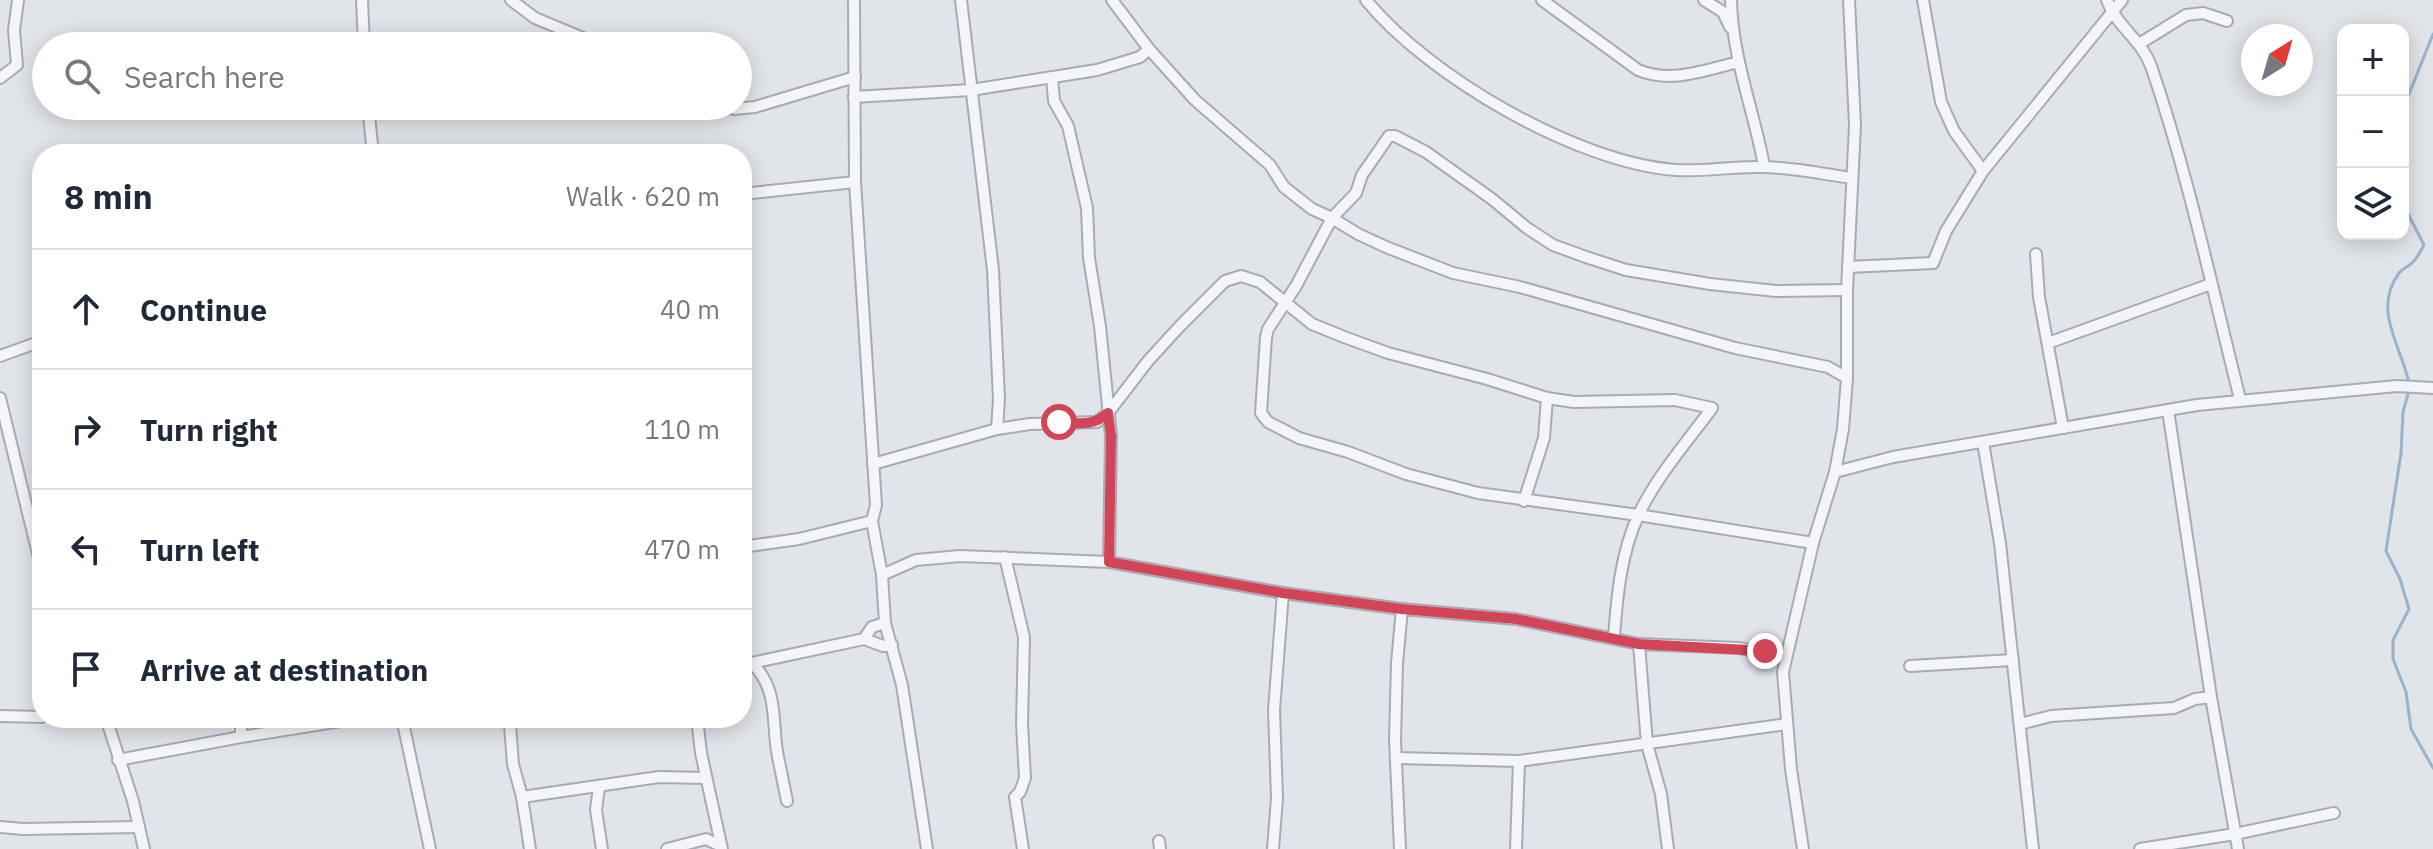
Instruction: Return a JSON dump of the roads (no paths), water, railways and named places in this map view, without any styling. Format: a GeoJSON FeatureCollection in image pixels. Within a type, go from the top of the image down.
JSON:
{"type":"FeatureCollection","features":[{"type":"Feature","properties":{"kind":"street"},"geometry":{"type":"LineString","coordinates":[[0,78],[17,65],[14,30],[18,0]]}},
{"type":"Feature","properties":{"kind":"street"},"geometry":{"type":"LineString","coordinates":[[362,0],[363,32]]}},
{"type":"Feature","properties":{"kind":"street"},"geometry":{"type":"LineString","coordinates":[[511,0],[535,18],[568,32]]}},
{"type":"Feature","properties":{"kind":"street"},"geometry":{"type":"LineString","coordinates":[[854,0],[855,182],[876,505],[872,521],[882,575],[885,623],[902,685],[927,849]]}},
{"type":"Feature","properties":{"kind":"street"},"geometry":{"type":"LineString","coordinates":[[961,0],[993,270],[999,399],[997,429]]}},
{"type":"Feature","properties":{"kind":"street"},"geometry":{"type":"LineString","coordinates":[[1112,0],[1149,49],[1215,119],[1270,165],[1284,187],[1312,209],[1386,247],[1453,273],[1520,287],[1735,348],[1828,367],[1847,378]]}},
{"type":"Feature","properties":{"kind":"street"},"geometry":{"type":"LineString","coordinates":[[1366,0],[1412,46],[1442,69],[1566,142],[1644,165],[1677,170],[1764,166],[1852,178]]}},
{"type":"Feature","properties":{"kind":"street"},"geometry":{"type":"LineString","coordinates":[[1542,0],[1638,70],[1654,77],[1667,78],[1739,62]]}},
{"type":"Feature","properties":{"kind":"street"},"geometry":{"type":"LineString","coordinates":[[1704,0],[1723,12],[1732,31]]}},
{"type":"Feature","properties":{"kind":"street"},"geometry":{"type":"LineString","coordinates":[[1731,0],[1732,31],[1764,166]]}},
{"type":"Feature","properties":{"kind":"street"},"geometry":{"type":"LineString","coordinates":[[1803,849],[1783,691],[1785,657],[1840,449],[1847,378],[1847,290],[1855,125],[1849,0]]}},
{"type":"Feature","properties":{"kind":"street"},"geometry":{"type":"LineString","coordinates":[[1923,0],[1941,102],[1959,139],[1983,171]]}},
{"type":"Feature","properties":{"kind":"street"},"geometry":{"type":"LineString","coordinates":[[2107,0],[2111,12],[2139,44],[2150,63],[2176,145],[2240,399]]}},
{"type":"Feature","properties":{"kind":"street"},"geometry":{"type":"LineString","coordinates":[[1848,267],[1933,263],[1946,231],[1983,171],[2122,0]]}},
{"type":"Feature","properties":{"kind":"street"},"geometry":{"type":"LineString","coordinates":[[2139,44],[2186,15],[2203,13],[2227,21]]}},
{"type":"Feature","properties":{"kind":"street"},"geometry":{"type":"LineString","coordinates":[[854,97],[971,90],[1052,77],[1121,63],[1140,57],[1149,49]]}},
{"type":"Feature","properties":{"kind":"street"},"geometry":{"type":"LineString","coordinates":[[752,107],[855,77]]}},
{"type":"Feature","properties":{"kind":"street"},"geometry":{"type":"LineString","coordinates":[[1052,77],[1054,101],[1068,126],[1087,208],[1089,258],[1100,326],[1111,436],[1109,562]]}},
{"type":"Feature","properties":{"kind":"street"},"geometry":{"type":"LineString","coordinates":[[369,120],[372,144]]}},
{"type":"Feature","properties":{"kind":"street"},"geometry":{"type":"LineString","coordinates":[[1813,543],[1478,493],[1406,474],[1299,438],[1268,422],[1261,413],[1266,337],[1332,218],[1356,193],[1362,175],[1389,136],[1426,152],[1553,245],[1586,257],[1626,270],[1734,287],[1776,291],[1847,290]]}},
{"type":"Feature","properties":{"kind":"street"},"geometry":{"type":"LineString","coordinates":[[752,193],[855,182]]}},
{"type":"Feature","properties":{"kind":"street"},"geometry":{"type":"LineString","coordinates":[[2036,254],[2039,297],[2063,428]]}},
{"type":"Feature","properties":{"kind":"street"},"geometry":{"type":"LineString","coordinates":[[873,464],[997,429],[1059,422],[1097,422],[1108,413],[1148,361],[1225,281],[1241,276],[1260,282],[1312,324],[1359,343],[1547,398],[1574,402],[1675,400],[1712,408],[1638,515],[1625,553],[1617,594],[1614,637]]}},
{"type":"Feature","properties":{"kind":"street"},"geometry":{"type":"LineString","coordinates":[[2048,343],[2211,284]]}},
{"type":"Feature","properties":{"kind":"street"},"geometry":{"type":"LineString","coordinates":[[0,356],[32,345]]}},
{"type":"Feature","properties":{"kind":"street"},"geometry":{"type":"LineString","coordinates":[[1835,472],[1893,457],[2240,399],[2397,386],[2433,388]]}},
{"type":"Feature","properties":{"kind":"street"},"geometry":{"type":"LineString","coordinates":[[0,398],[32,526]]}},
{"type":"Feature","properties":{"kind":"street"},"geometry":{"type":"LineString","coordinates":[[1524,501],[1544,438],[1547,398]]}},
{"type":"Feature","properties":{"kind":"street"},"geometry":{"type":"LineString","coordinates":[[2168,410],[2211,697],[2238,849]]}},
{"type":"Feature","properties":{"kind":"street"},"geometry":{"type":"LineString","coordinates":[[1983,442],[2000,543],[2033,849]]}},
{"type":"Feature","properties":{"kind":"street"},"geometry":{"type":"LineString","coordinates":[[752,546],[799,539],[872,521]]}},
{"type":"Feature","properties":{"kind":"street"},"geometry":{"type":"LineString","coordinates":[[882,575],[916,560],[960,556],[1109,562],[1283,593],[1402,609],[1516,619],[1639,644],[1739,648],[1785,657]]}},
{"type":"Feature","properties":{"kind":"street"},"geometry":{"type":"LineString","coordinates":[[1005,557],[1024,637],[1022,724],[1025,778],[1015,797],[1023,849]]}},
{"type":"Feature","properties":{"kind":"street"},"geometry":{"type":"LineString","coordinates":[[1273,849],[1277,798],[1274,710],[1283,593]]}},
{"type":"Feature","properties":{"kind":"street"},"geometry":{"type":"LineString","coordinates":[[1400,849],[1396,758],[1397,663],[1402,609]]}},
{"type":"Feature","properties":{"kind":"street"},"geometry":{"type":"LineString","coordinates":[[864,639],[872,627],[885,623]]}},
{"type":"Feature","properties":{"kind":"street"},"geometry":{"type":"LineString","coordinates":[[752,663],[864,639],[883,646],[892,645]]}},
{"type":"Feature","properties":{"kind":"street"},"geometry":{"type":"LineString","coordinates":[[1639,644],[1647,744],[1661,794],[1668,849]]}},
{"type":"Feature","properties":{"kind":"street"},"geometry":{"type":"LineString","coordinates":[[1910,666],[2013,660]]}},
{"type":"Feature","properties":{"kind":"street"},"geometry":{"type":"LineString","coordinates":[[752,667],[764,675],[768,684],[777,755],[787,801]]}},
{"type":"Feature","properties":{"kind":"street"},"geometry":{"type":"LineString","coordinates":[[2020,724],[2051,716],[2174,708],[2195,699],[2211,697]]}},
{"type":"Feature","properties":{"kind":"street"},"geometry":{"type":"LineString","coordinates":[[0,716],[32,717]]}},
{"type":"Feature","properties":{"kind":"street"},"geometry":{"type":"LineString","coordinates":[[1396,758],[1519,761],[1787,724]]}},
{"type":"Feature","properties":{"kind":"street"},"geometry":{"type":"LineString","coordinates":[[109,728],[133,801],[144,849]]}},
{"type":"Feature","properties":{"kind":"street"},"geometry":{"type":"LineString","coordinates":[[241,728],[241,737]]}},
{"type":"Feature","properties":{"kind":"street"},"geometry":{"type":"LineString","coordinates":[[118,760],[297,728]]}},
{"type":"Feature","properties":{"kind":"street"},"geometry":{"type":"LineString","coordinates":[[404,728],[430,849]]}},
{"type":"Feature","properties":{"kind":"street"},"geometry":{"type":"LineString","coordinates":[[510,728],[513,764],[530,849]]}},
{"type":"Feature","properties":{"kind":"street"},"geometry":{"type":"LineString","coordinates":[[698,728],[721,848]]}},
{"type":"Feature","properties":{"kind":"street"},"geometry":{"type":"LineString","coordinates":[[1516,849],[1519,761]]}},
{"type":"Feature","properties":{"kind":"street"},"geometry":{"type":"LineString","coordinates":[[522,797],[659,777],[706,778]]}},
{"type":"Feature","properties":{"kind":"street"},"geometry":{"type":"LineString","coordinates":[[599,787],[596,810],[602,849]]}},
{"type":"Feature","properties":{"kind":"street"},"geometry":{"type":"LineString","coordinates":[[2140,849],[2235,834],[2334,813]]}},
{"type":"Feature","properties":{"kind":"street"},"geometry":{"type":"LineString","coordinates":[[0,827],[139,827]]}},
{"type":"Feature","properties":{"kind":"street"},"geometry":{"type":"LineString","coordinates":[[667,849],[706,839],[721,848]]}},
{"type":"Feature","properties":{"kind":"waterway"},"geometry":{"type":"LineString","coordinates":[[2408,96],[2433,34]]}},
{"type":"Feature","properties":{"kind":"waterway"},"geometry":{"type":"LineString","coordinates":[[2409,216],[2424,245],[2414,261],[2399,273],[2388,300],[2391,328],[2409,383]]}},
{"type":"Feature","properties":{"kind":"waterway"},"geometry":{"type":"LineString","coordinates":[[2409,390],[2403,412],[2401,453],[2386,551],[2400,579],[2409,609],[2393,640],[2393,659],[2406,692],[2411,729],[2433,768]]}}]}
